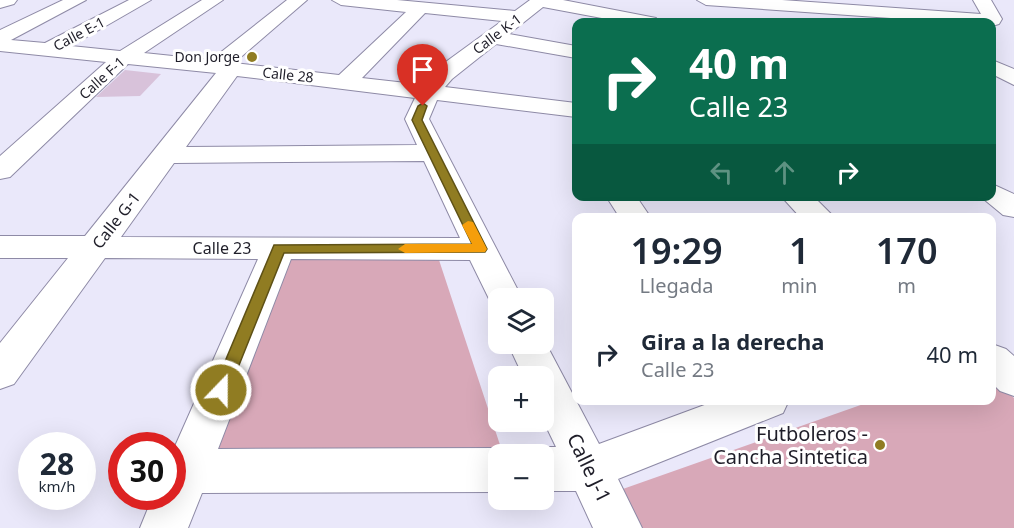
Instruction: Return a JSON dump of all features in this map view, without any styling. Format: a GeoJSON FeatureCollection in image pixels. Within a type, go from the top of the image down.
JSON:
{"type":"FeatureCollection","features":[{"type":"Feature","properties":{"kind":"street"},"geometry":{"type":"LineString","coordinates":[[0,38],[77,0]]}},
{"type":"Feature","properties":{"kind":"street","name":"Calle E-1"},"geometry":{"type":"LineString","coordinates":[[48,51],[142,0]]}},
{"type":"Feature","properties":{"kind":"street","name":"Calle F-1"},"geometry":{"type":"LineString","coordinates":[[0,171],[123,58],[214,0]]}},
{"type":"Feature","properties":{"kind":"street","name":"Calle G-1"},"geometry":{"type":"LineString","coordinates":[[0,372],[166,154],[224,68],[298,0]]}},
{"type":"Feature","properties":{"kind":"street"},"geometry":{"type":"LineString","coordinates":[[341,0],[519,17]]}},
{"type":"Feature","properties":{"kind":"street"},"geometry":{"type":"LineString","coordinates":[[541,0],[630,18]]}},
{"type":"Feature","properties":{"kind":"street","name":"Calle K-1"},"geometry":{"type":"LineString","coordinates":[[429,93],[444,74],[541,0]]}},
{"type":"Feature","properties":{"kind":"street"},"geometry":{"type":"LineString","coordinates":[[650,18],[651,0]]}},
{"type":"Feature","properties":{"kind":"street"},"geometry":{"type":"LineString","coordinates":[[706,0],[964,18]]}},
{"type":"Feature","properties":{"kind":"street"},"geometry":{"type":"LineString","coordinates":[[713,0],[715,18]]}},
{"type":"Feature","properties":{"kind":"street"},"geometry":{"type":"LineString","coordinates":[[982,0],[992,18]]}},
{"type":"Feature","properties":{"kind":"street"},"geometry":{"type":"LineString","coordinates":[[345,82],[421,7]]}},
{"type":"Feature","properties":{"kind":"street"},"geometry":{"type":"LineString","coordinates":[[493,37],[572,51]]}},
{"type":"Feature","properties":{"kind":"street"},"geometry":{"type":"LineString","coordinates":[[0,62],[10,46]]}},
{"type":"Feature","properties":{"kind":"street","name":"Calle 28"},"geometry":{"type":"LineString","coordinates":[[10,46],[224,68],[565,109]]}},
{"type":"Feature","properties":{"kind":"street"},"geometry":{"type":"LineString","coordinates":[[996,68],[1014,78]]}},
{"type":"Feature","properties":{"kind":"street"},"geometry":{"type":"LineString","coordinates":[[996,92],[1014,90]]}},
{"type":"Feature","properties":{"kind":"street"},"geometry":{"type":"LineString","coordinates":[[429,93],[417,120],[431,153],[500,288]]}},
{"type":"Feature","properties":{"kind":"street"},"geometry":{"type":"LineString","coordinates":[[565,109],[572,127]]}},
{"type":"Feature","properties":{"kind":"street"},"geometry":{"type":"LineString","coordinates":[[166,154],[431,153]]}},
{"type":"Feature","properties":{"kind":"street"},"geometry":{"type":"LineString","coordinates":[[801,201],[814,213]]}},
{"type":"Feature","properties":{"kind":"street","name":"Calle 23"},"geometry":{"type":"LineString","coordinates":[[0,247],[481,249]]}},
{"type":"Feature","properties":{"kind":"street"},"geometry":{"type":"LineString","coordinates":[[164,528],[279,248]]}},
{"type":"Feature","properties":{"kind":"street","name":"Calle J-1"},"geometry":{"type":"LineString","coordinates":[[532,354],[618,528]]}},
{"type":"Feature","properties":{"kind":"street"},"geometry":{"type":"LineString","coordinates":[[996,363],[1014,379]]}},
{"type":"Feature","properties":{"kind":"street"},"geometry":{"type":"LineString","coordinates":[[554,470],[590,469],[757,405]]}},
{"type":"Feature","properties":{"kind":"street"},"geometry":{"type":"LineString","coordinates":[[188,471],[488,470]]}},
{"type":"Feature","properties":{"kind":"shaded area"},"geometry":{"type":"Polygon","coordinates":[[[289,257],[439,260],[488,409],[488,432],[496,432],[500,444],[488,444],[488,454],[210,459],[289,257]]]}},
{"type":"Feature","properties":{"kind":"shaded area","name":"Futboleros - Cancha Sintetica"},"geometry":{"type":"Polygon","coordinates":[[[996,381],[1014,398],[1014,528],[639,528],[620,490],[861,405],[996,405],[996,381]]]}},
{"type":"Feature","properties":{"kind":"building"},"geometry":{"type":"Polygon","coordinates":[[[125,70],[161,74],[140,96],[96,97],[125,70]]]}},
{"type":"Feature","properties":{"kind":"slow traffic"},"geometry":{"type":"LineString","coordinates":[[405,249],[481,249],[468,225]]}},
{"type":"Feature","properties":{"kind":"place","name":"Don Jorge"},"geometry":{"type":"Point","coordinates":[252,57]}},
{"type":"Feature","properties":{"kind":"place","name":"Futboleros - Cancha Sintetica"},"geometry":{"type":"Point","coordinates":[880,445]}},
{"type":"Feature","properties":{"kind":"route"},"geometry":{"type":"LineString","coordinates":[[221,390],[279,248],[481,249],[431,153],[417,120],[423,106]]}}]}
